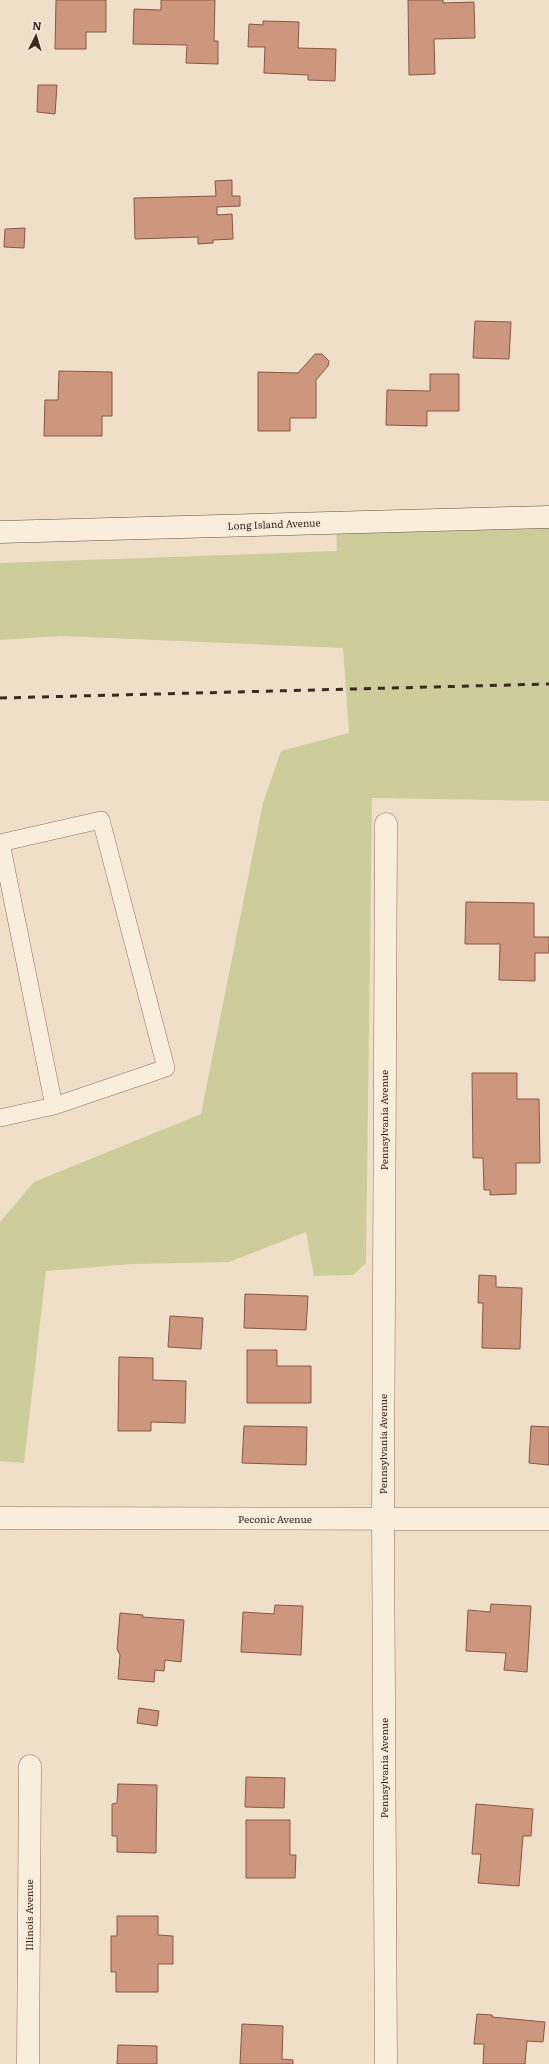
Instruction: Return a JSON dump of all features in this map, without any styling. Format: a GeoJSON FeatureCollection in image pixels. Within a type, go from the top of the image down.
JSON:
{"type":"FeatureCollection","features":[{"type":"Feature","properties":{"kind":"street","name":"Long Island Avenue"},"geometry":{"type":"LineString","coordinates":[[0,532],[549,517]]}},
{"type":"Feature","properties":{"kind":"street","name":"Pennsylvania Avenue"},"geometry":{"type":"LineString","coordinates":[[386,824],[383,1519],[386,2064]]}},
{"type":"Feature","properties":{"kind":"street","name":"Peconic Avenue"},"geometry":{"type":"LineString","coordinates":[[0,1518],[549,1519]]}},
{"type":"Feature","properties":{"kind":"street","name":"Illinois Avenue"},"geometry":{"type":"LineString","coordinates":[[28,2064],[30,1766]]}},
{"type":"Feature","properties":{"kind":"lane"},"geometry":{"type":"LineString","coordinates":[[0,1118],[54,1106],[166,1068],[101,820],[0,843],[54,1106]]}},
{"type":"Feature","properties":{"kind":"green space"},"geometry":{"type":"Polygon","coordinates":[[[549,517],[549,801],[372,798],[366,1263],[353,1275],[314,1276],[306,1232],[229,1262],[132,1264],[46,1271],[24,1463],[0,1461],[0,1222],[34,1182],[201,1114],[263,803],[281,751],[349,733],[343,648],[61,636],[0,640],[0,563],[337,551],[336,523],[549,517]]]}},
{"type":"Feature","properties":{"kind":"building"},"geometry":{"type":"Polygon","coordinates":[[[56,0],[106,0],[106,32],[86,32],[86,49],[55,49],[56,0]]]}},
{"type":"Feature","properties":{"kind":"building"},"geometry":{"type":"Polygon","coordinates":[[[161,0],[215,0],[214,41],[218,41],[218,64],[186,63],[187,45],[133,44],[134,9],[161,10],[161,0]]]}},
{"type":"Feature","properties":{"kind":"building"},"geometry":{"type":"Polygon","coordinates":[[[408,0],[443,0],[443,3],[474,2],[475,38],[434,39],[435,74],[409,75],[408,0]]]}},
{"type":"Feature","properties":{"kind":"building"},"geometry":{"type":"Polygon","coordinates":[[[263,21],[299,22],[298,48],[336,49],[335,81],[308,80],[308,75],[264,73],[265,47],[248,47],[249,24],[263,25],[263,21]]]}},
{"type":"Feature","properties":{"kind":"building"},"geometry":{"type":"Polygon","coordinates":[[[38,85],[57,85],[55,114],[37,112],[38,85]]]}},
{"type":"Feature","properties":{"kind":"building"},"geometry":{"type":"Polygon","coordinates":[[[232,180],[232,196],[240,196],[240,206],[217,207],[217,215],[232,214],[233,239],[213,240],[213,243],[198,244],[198,237],[135,239],[134,198],[216,196],[215,181],[232,180]]]}},
{"type":"Feature","properties":{"kind":"building"},"geometry":{"type":"Polygon","coordinates":[[[25,228],[24,248],[4,247],[5,229],[25,228]]]}},
{"type":"Feature","properties":{"kind":"building"},"geometry":{"type":"Polygon","coordinates":[[[475,321],[511,322],[509,359],[473,358],[475,321]]]}},
{"type":"Feature","properties":{"kind":"building"},"geometry":{"type":"Polygon","coordinates":[[[315,354],[322,354],[329,361],[328,366],[316,380],[316,418],[290,418],[290,431],[258,431],[258,372],[298,373],[315,354]]]}},
{"type":"Feature","properties":{"kind":"building"},"geometry":{"type":"Polygon","coordinates":[[[59,371],[112,372],[112,416],[102,416],[102,436],[44,436],[45,400],[58,400],[59,371]]]}},
{"type":"Feature","properties":{"kind":"building"},"geometry":{"type":"Polygon","coordinates":[[[430,374],[459,374],[459,411],[427,411],[427,426],[386,425],[387,390],[430,391],[430,374]]]}},
{"type":"Feature","properties":{"kind":"building"},"geometry":{"type":"Polygon","coordinates":[[[466,902],[534,903],[534,937],[549,937],[549,953],[535,953],[535,981],[499,980],[500,944],[465,944],[466,902]]]}},
{"type":"Feature","properties":{"kind":"building"},"geometry":{"type":"Polygon","coordinates":[[[472,1073],[517,1073],[517,1099],[539,1099],[540,1163],[516,1163],[516,1194],[490,1195],[490,1190],[484,1190],[483,1158],[473,1158],[472,1073]]]}},
{"type":"Feature","properties":{"kind":"building"},"geometry":{"type":"Polygon","coordinates":[[[479,1275],[496,1276],[496,1287],[522,1288],[520,1349],[482,1348],[483,1303],[478,1303],[479,1275]]]}},
{"type":"Feature","properties":{"kind":"building"},"geometry":{"type":"Polygon","coordinates":[[[245,1294],[308,1296],[306,1330],[244,1328],[245,1294]]]}},
{"type":"Feature","properties":{"kind":"building"},"geometry":{"type":"Polygon","coordinates":[[[170,1316],[203,1318],[201,1349],[168,1347],[170,1316]]]}},
{"type":"Feature","properties":{"kind":"building"},"geometry":{"type":"Polygon","coordinates":[[[247,1350],[277,1350],[277,1366],[311,1366],[311,1403],[247,1403],[247,1350]]]}},
{"type":"Feature","properties":{"kind":"building"},"geometry":{"type":"Polygon","coordinates":[[[119,1357],[153,1358],[153,1380],[186,1381],[185,1423],[151,1422],[151,1431],[118,1431],[119,1357]]]}},
{"type":"Feature","properties":{"kind":"building"},"geometry":{"type":"Polygon","coordinates":[[[244,1426],[307,1427],[306,1465],[242,1463],[244,1426]]]}},
{"type":"Feature","properties":{"kind":"building"},"geometry":{"type":"Polygon","coordinates":[[[531,1426],[549,1427],[549,1465],[529,1463],[531,1426]]]}},
{"type":"Feature","properties":{"kind":"building"},"geometry":{"type":"Polygon","coordinates":[[[491,1604],[531,1606],[527,1672],[504,1670],[506,1653],[466,1651],[468,1610],[490,1612],[491,1604]]]}},
{"type":"Feature","properties":{"kind":"building"},"geometry":{"type":"Polygon","coordinates":[[[275,1605],[303,1606],[301,1655],[241,1652],[243,1612],[274,1614],[275,1605]]]}},
{"type":"Feature","properties":{"kind":"building"},"geometry":{"type":"Polygon","coordinates":[[[120,1613],[143,1615],[142,1617],[184,1620],[181,1662],[165,1660],[164,1671],[155,1670],[154,1682],[118,1679],[120,1655],[117,1649],[120,1613]]]}},
{"type":"Feature","properties":{"kind":"building"},"geometry":{"type":"Polygon","coordinates":[[[139,1708],[159,1711],[157,1726],[137,1723],[139,1708]]]}},
{"type":"Feature","properties":{"kind":"building"},"geometry":{"type":"Polygon","coordinates":[[[246,1777],[285,1778],[284,1808],[245,1807],[246,1777]]]}},
{"type":"Feature","properties":{"kind":"building"},"geometry":{"type":"Polygon","coordinates":[[[118,1784],[157,1785],[156,1853],[117,1852],[117,1836],[112,1836],[112,1804],[117,1803],[118,1784]]]}},
{"type":"Feature","properties":{"kind":"building"},"geometry":{"type":"Polygon","coordinates":[[[476,1804],[533,1809],[531,1836],[523,1836],[519,1886],[478,1883],[481,1854],[472,1854],[476,1804]]]}},
{"type":"Feature","properties":{"kind":"building"},"geometry":{"type":"Polygon","coordinates":[[[246,1820],[290,1820],[290,1855],[296,1855],[295,1878],[246,1878],[246,1820]]]}},
{"type":"Feature","properties":{"kind":"building"},"geometry":{"type":"Polygon","coordinates":[[[117,1916],[158,1916],[158,1935],[173,1936],[173,1964],[158,1964],[158,1992],[116,1992],[116,1972],[111,1972],[111,1936],[117,1936],[117,1916]]]}},
{"type":"Feature","properties":{"kind":"building"},"geometry":{"type":"Polygon","coordinates":[[[477,2014],[492,2015],[492,2017],[545,2022],[543,2042],[527,2041],[525,2064],[483,2064],[484,2044],[474,2044],[477,2014]]]}},
{"type":"Feature","properties":{"kind":"building"},"geometry":{"type":"Polygon","coordinates":[[[242,2024],[283,2026],[282,2059],[293,2060],[293,2064],[240,2064],[242,2024]]]}},
{"type":"Feature","properties":{"kind":"building"},"geometry":{"type":"Polygon","coordinates":[[[118,2045],[157,2046],[157,2064],[117,2064],[118,2045]]]}},
{"type":"Feature","properties":{"kind":"railway"},"geometry":{"type":"LineString","coordinates":[[0,698],[549,684]]}}]}
